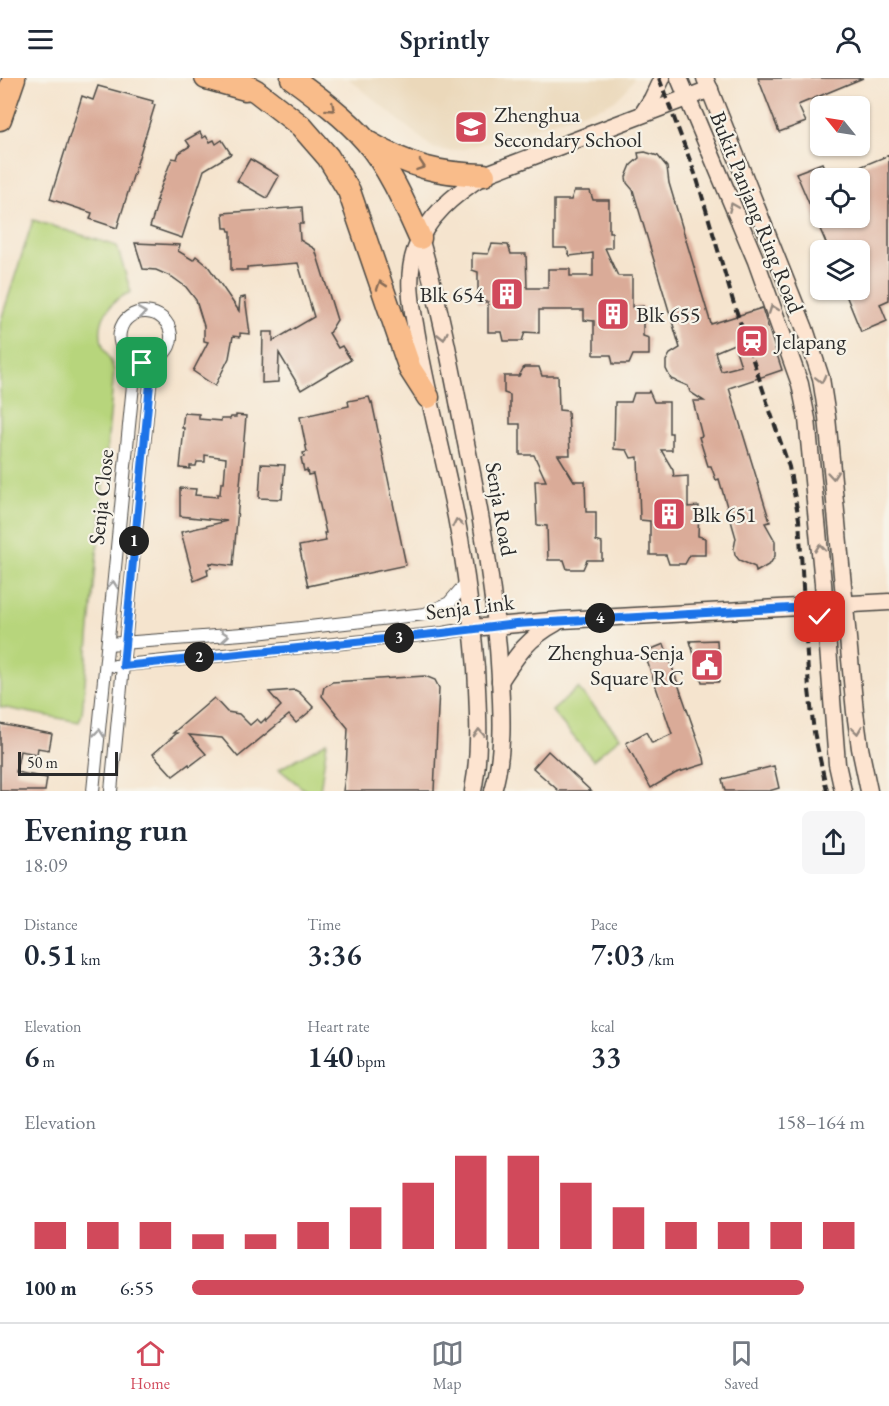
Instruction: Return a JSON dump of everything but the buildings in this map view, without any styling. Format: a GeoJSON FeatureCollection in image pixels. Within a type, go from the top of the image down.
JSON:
{"type":"FeatureCollection","features":[{"type":"Feature","properties":{"kind":"highway"},"geometry":{"type":"LineString","coordinates":[[0,119],[14,78]]}},
{"type":"Feature","properties":{"kind":"highway"},"geometry":{"type":"LineString","coordinates":[[206,78],[256,91]]}},
{"type":"Feature","properties":{"kind":"highway"},"geometry":{"type":"LineString","coordinates":[[232,78],[256,91],[301,126],[328,157],[349,191],[410,369],[428,397]]}},
{"type":"Feature","properties":{"kind":"highway"},"geometry":{"type":"LineString","coordinates":[[292,78],[321,99],[368,142],[388,154],[437,172],[484,175]]}},
{"type":"Feature","properties":{"kind":"highway"},"geometry":{"type":"LineString","coordinates":[[368,142],[400,196],[420,238]]}},
{"type":"Feature","properties":{"kind":"street"},"geometry":{"type":"LineString","coordinates":[[643,113],[662,78]]}},
{"type":"Feature","properties":{"kind":"street","name":"Bukit Panjang Ring Road"},"geometry":{"type":"LineString","coordinates":[[679,78],[756,261],[800,384],[807,419],[816,606],[827,633],[836,754],[844,791]]}},
{"type":"Feature","properties":{"kind":"street","name":"Senja Road"},"geometry":{"type":"LineString","coordinates":[[473,791],[480,743],[468,581],[451,493],[428,397],[411,297],[411,268],[420,238],[431,220],[445,205],[484,175],[687,98],[707,84]]}},
{"type":"Feature","properties":{"kind":"street","name":"Bukit Panjang Ring Road"},"geometry":{"type":"LineString","coordinates":[[707,84],[805,329],[821,378],[828,417],[855,712],[868,787]]}},
{"type":"Feature","properties":{"kind":"street","name":"Senja Road"},"geometry":{"type":"LineString","coordinates":[[420,238],[430,274],[474,484],[496,626],[501,740],[494,791]]}},
{"type":"Feature","properties":{"kind":"street","name":"Senja Close"},"geometry":{"type":"LineString","coordinates":[[93,791],[133,385],[131,366],[122,349],[120,332],[128,318],[144,311],[160,316],[170,329],[170,346],[159,359],[150,384],[111,791]]}},
{"type":"Feature","properties":{"kind":"street"},"geometry":{"type":"LineString","coordinates":[[127,356],[142,363],[159,359]]}},
{"type":"Feature","properties":{"kind":"street","name":"Senja Link"},"geometry":{"type":"LineString","coordinates":[[125,644],[256,633],[425,614],[448,603],[468,581]]}},
{"type":"Feature","properties":{"kind":"street","name":"Senja Link"},"geometry":{"type":"LineString","coordinates":[[123,666],[562,620],[889,602]]}},
{"type":"Feature","properties":{"kind":"street"},"geometry":{"type":"LineString","coordinates":[[500,681],[525,644],[562,620]]}},
{"type":"Feature","properties":{"kind":"street"},"geometry":{"type":"LineString","coordinates":[[108,644],[125,644]]}},
{"type":"Feature","properties":{"kind":"street"},"geometry":{"type":"LineString","coordinates":[[106,666],[123,666]]}},
{"type":"Feature","properties":{"kind":"street"},"geometry":{"type":"LineString","coordinates":[[844,791],[851,779],[856,777],[868,787]]}},
{"type":"Feature","properties":{"kind":"shaded area","name":"Zhenghua Secondary School"},"geometry":{"type":"Polygon","coordinates":[[[348,78],[634,78],[617,99],[604,106],[464,149],[450,151],[434,149],[348,78]]]}},
{"type":"Feature","properties":{"kind":"green space"},"geometry":{"type":"Polygon","coordinates":[[[33,220],[117,246],[131,292],[110,306],[101,329],[103,346],[114,372],[82,714],[79,722],[0,707],[0,323],[33,220]]]}},
{"type":"Feature","properties":{"kind":"green space"},"geometry":{"type":"Polygon","coordinates":[[[578,688],[620,737],[593,760],[552,711],[578,688]]]}},
{"type":"Feature","properties":{"kind":"green space"},"geometry":{"type":"Polygon","coordinates":[[[327,742],[320,791],[306,791],[279,769],[327,742]]]}},
{"type":"Feature","properties":{"kind":"railway"},"geometry":{"type":"LineString","coordinates":[[659,78],[697,179],[733,301],[789,467],[799,519],[809,690],[814,732],[827,791]]}},
{"type":"Feature","properties":{"kind":"place","name":"Zhenghua Secondary School"},"geometry":{"type":"Point","coordinates":[471,127]}},
{"type":"Feature","properties":{"kind":"place","name":"Blk 654"},"geometry":{"type":"Point","coordinates":[507,294]}},
{"type":"Feature","properties":{"kind":"place","name":"Blk 655"},"geometry":{"type":"Point","coordinates":[613,314]}},
{"type":"Feature","properties":{"kind":"place","name":"Jelapang"},"geometry":{"type":"Point","coordinates":[752,341]}},
{"type":"Feature","properties":{"kind":"place","name":"Blk 651"},"geometry":{"type":"Point","coordinates":[669,514]}},
{"type":"Feature","properties":{"kind":"place","name":"Zhenghua-Senja Square RC"},"geometry":{"type":"Point","coordinates":[707,665]}},
{"type":"Feature","properties":{"kind":"route"},"geometry":{"type":"LineString","coordinates":[[142,363],[151,363],[159,359],[150,384],[123,666],[562,620],[808,607],[820,617]]}}]}
